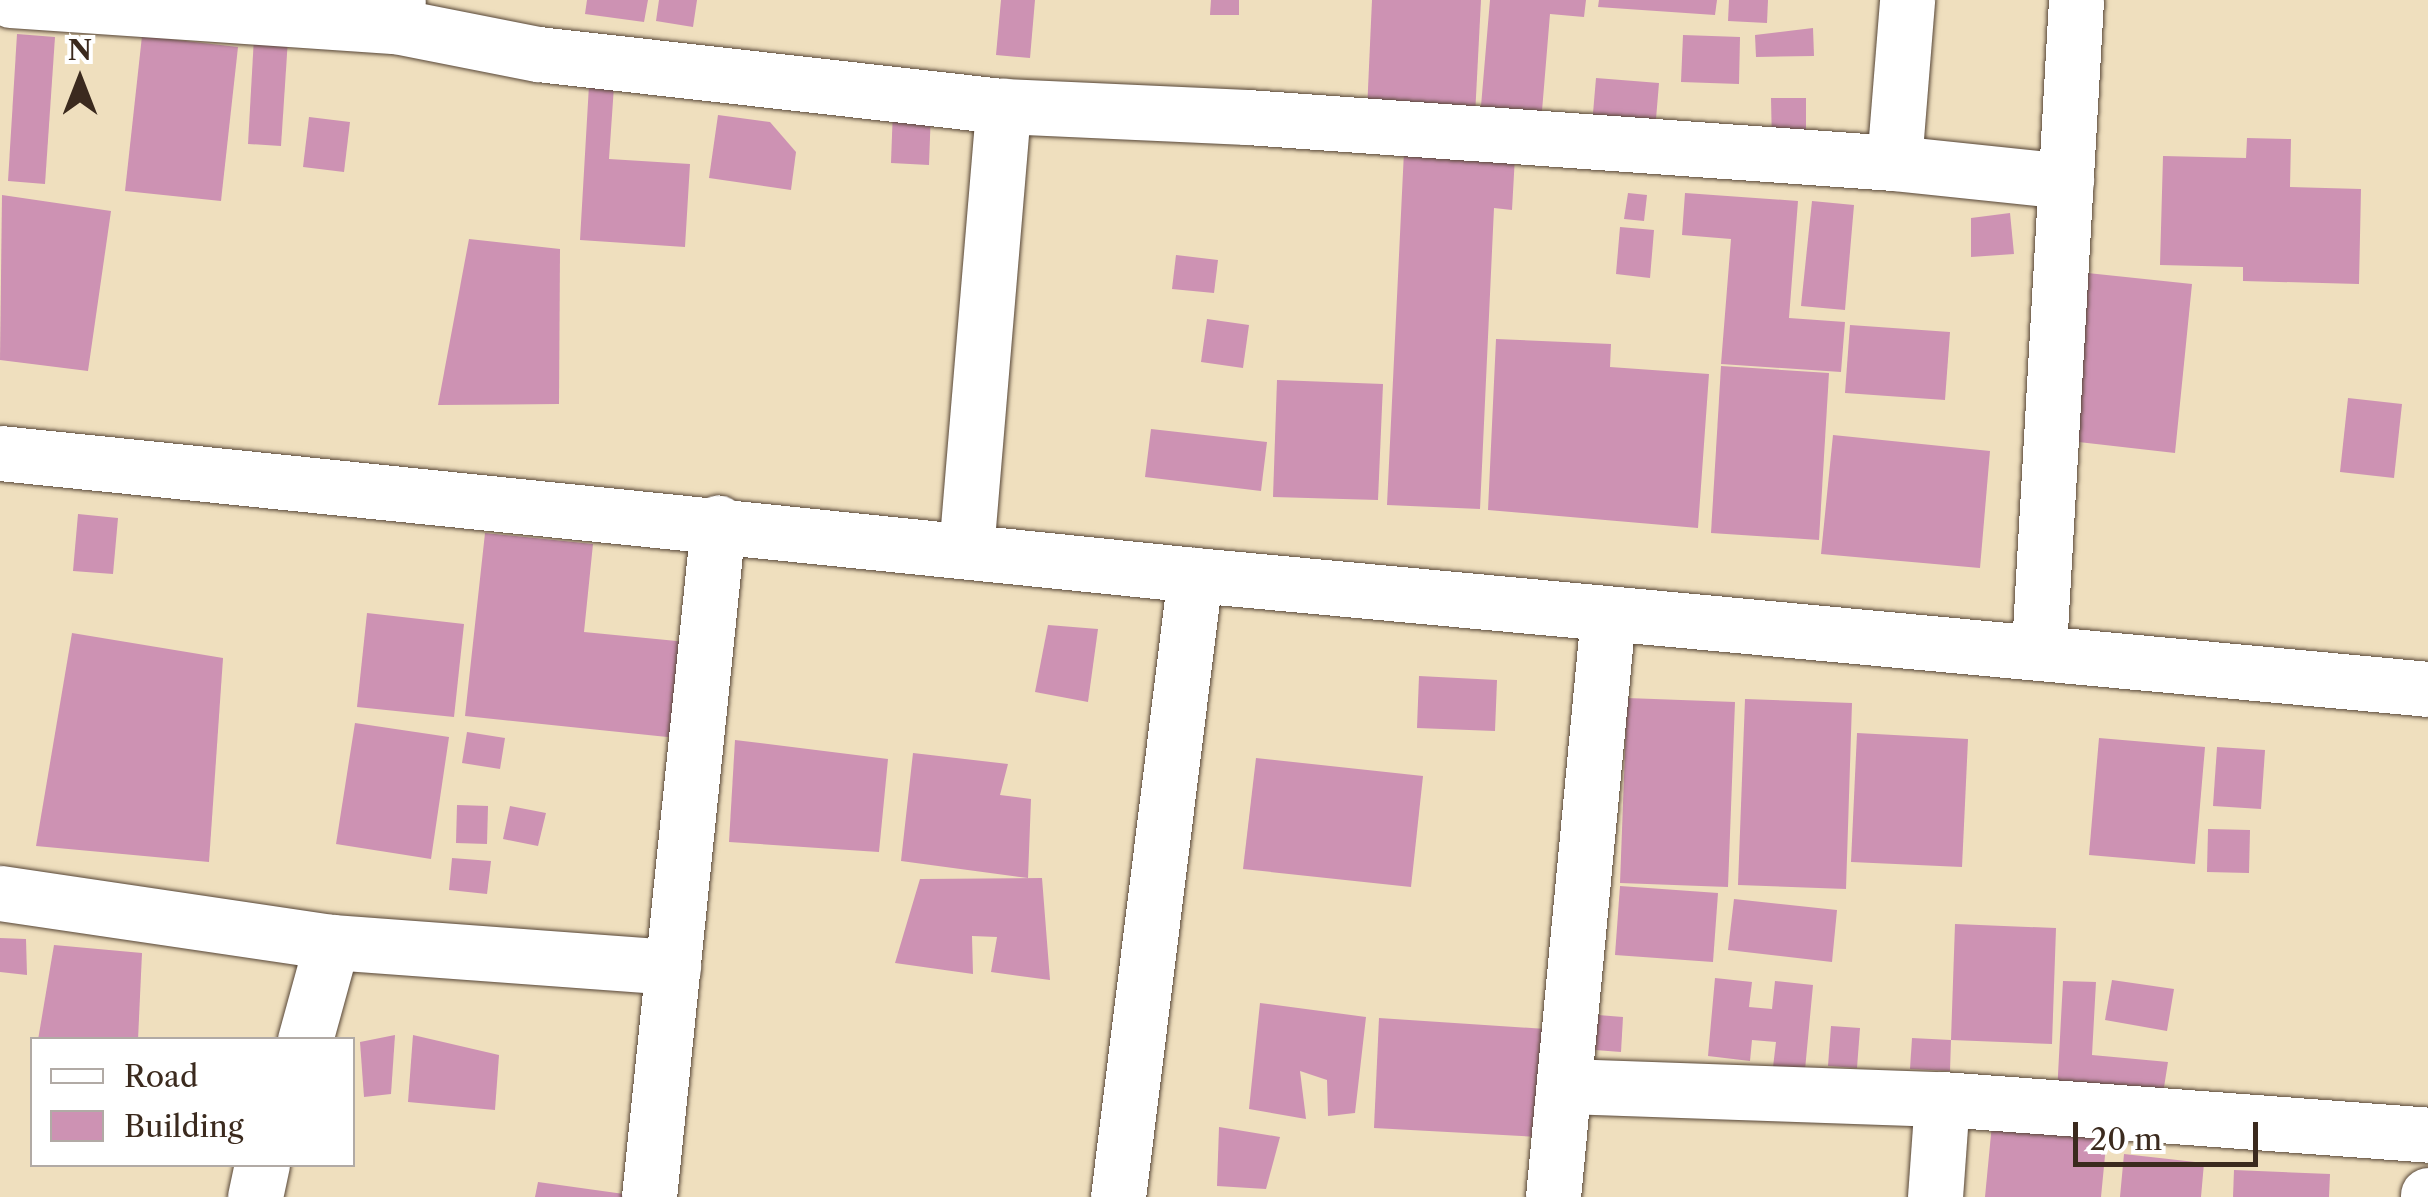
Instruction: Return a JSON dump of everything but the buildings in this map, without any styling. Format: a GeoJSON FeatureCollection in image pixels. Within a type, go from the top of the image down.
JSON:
{"type":"FeatureCollection","features":[{"type":"Feature","properties":{"kind":"street"},"geometry":{"type":"LineString","coordinates":[[11,0],[397,13],[538,54],[1003,106],[1247,117],[1894,163],[2066,181]]}},
{"type":"Feature","properties":{"kind":"street"},"geometry":{"type":"LineString","coordinates":[[1894,163],[1907,0]]}},
{"type":"Feature","properties":{"kind":"street"},"geometry":{"type":"LineString","coordinates":[[2039,648],[2076,0]]}},
{"type":"Feature","properties":{"kind":"street"},"geometry":{"type":"LineString","coordinates":[[966,550],[1003,106]]}},
{"type":"Feature","properties":{"kind":"street"},"geometry":{"type":"LineString","coordinates":[[0,453],[1608,616],[2039,648],[2428,689]]}},
{"type":"Feature","properties":{"kind":"street"},"geometry":{"type":"LineString","coordinates":[[649,1197],[718,523]]}},
{"type":"Feature","properties":{"kind":"street"},"geometry":{"type":"LineString","coordinates":[[1118,1197],[1195,575]]}},
{"type":"Feature","properties":{"kind":"street"},"geometry":{"type":"LineString","coordinates":[[1552,1197],[1565,1086],[1570,958],[1608,616]]}},
{"type":"Feature","properties":{"kind":"street"},"geometry":{"type":"LineString","coordinates":[[0,892],[332,942],[673,967]]}},
{"type":"Feature","properties":{"kind":"street"},"geometry":{"type":"LineString","coordinates":[[306,1037],[332,942]]}},
{"type":"Feature","properties":{"kind":"street"},"geometry":{"type":"LineString","coordinates":[[1565,1086],[1942,1099],[2428,1135]]}},
{"type":"Feature","properties":{"kind":"street"},"geometry":{"type":"LineString","coordinates":[[1936,1197],[1942,1099]]}},
{"type":"Feature","properties":{"kind":"street"},"geometry":{"type":"LineString","coordinates":[[255,1197],[261,1167]]}}]}
